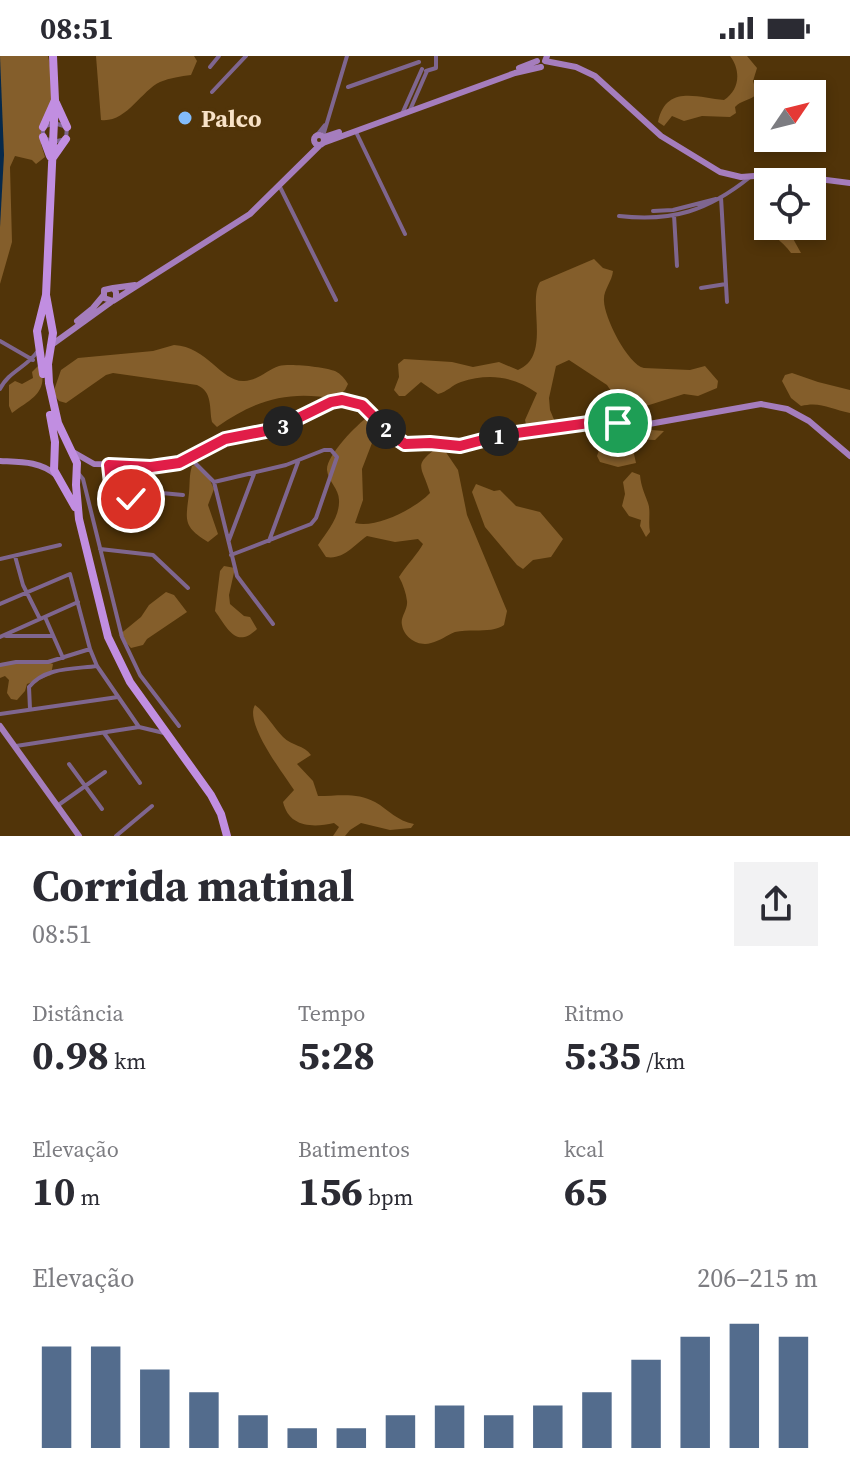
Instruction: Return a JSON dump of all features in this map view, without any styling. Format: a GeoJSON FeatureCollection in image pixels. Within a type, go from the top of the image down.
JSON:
{"type":"FeatureCollection","features":[{"type":"Feature","properties":{"kind":"main road"},"geometry":{"type":"LineString","coordinates":[[53,56],[55,100],[46,295],[37,331],[55,442],[54,470],[79,519]]}},
{"type":"Feature","properties":{"kind":"main road"},"geometry":{"type":"LineString","coordinates":[[43,127],[55,100]]}},
{"type":"Feature","properties":{"kind":"main road"},"geometry":{"type":"LineString","coordinates":[[55,100],[67,127]]}},
{"type":"Feature","properties":{"kind":"main road"},"geometry":{"type":"LineString","coordinates":[[43,137],[52,160]]}},
{"type":"Feature","properties":{"kind":"main road"},"geometry":{"type":"LineString","coordinates":[[52,160],[66,139]]}},
{"type":"Feature","properties":{"kind":"main road"},"geometry":{"type":"LineString","coordinates":[[46,295],[52,329],[48,371],[54,406],[78,473],[79,519],[112,650],[130,682],[215,802],[227,836]]}},
{"type":"Feature","properties":{"kind":"main road"},"geometry":{"type":"LineString","coordinates":[[37,331],[45,327],[52,329]]}},
{"type":"Feature","properties":{"kind":"main road"},"geometry":{"type":"LineString","coordinates":[[54,455],[65,449],[73,452]]}},
{"type":"Feature","properties":{"kind":"main road"},"geometry":{"type":"LineString","coordinates":[[59,477],[67,479],[78,473]]}},
{"type":"Feature","properties":{"kind":"street"},"geometry":{"type":"LineString","coordinates":[[210,67],[219,56]]}},
{"type":"Feature","properties":{"kind":"street"},"geometry":{"type":"LineString","coordinates":[[233,56],[238,64]]}},
{"type":"Feature","properties":{"kind":"street"},"geometry":{"type":"LineString","coordinates":[[212,92],[246,56]]}},
{"type":"Feature","properties":{"kind":"street"},"geometry":{"type":"LineString","coordinates":[[50,346],[113,300],[250,214],[320,139],[347,56]]}},
{"type":"Feature","properties":{"kind":"street"},"geometry":{"type":"LineString","coordinates":[[425,70],[436,68],[436,56]]}},
{"type":"Feature","properties":{"kind":"street"},"geometry":{"type":"LineString","coordinates":[[320,139],[406,111],[425,70],[420,59],[348,87]]}},
{"type":"Feature","properties":{"kind":"street"},"geometry":{"type":"LineString","coordinates":[[320,139],[355,130],[543,61],[595,76],[646,124],[706,165],[728,175],[750,177],[780,174],[850,183]]}},
{"type":"Feature","properties":{"kind":"street"},"geometry":{"type":"LineString","coordinates":[[54,123],[67,127],[66,139],[53,142],[43,137],[43,127],[54,123]]}},
{"type":"Feature","properties":{"kind":"street"},"geometry":{"type":"LineString","coordinates":[[355,130],[405,234]]}},
{"type":"Feature","properties":{"kind":"street"},"geometry":{"type":"LineString","coordinates":[[619,216],[652,220],[700,208],[750,177]]}},
{"type":"Feature","properties":{"kind":"street"},"geometry":{"type":"LineString","coordinates":[[279,185],[336,300]]}},
{"type":"Feature","properties":{"kind":"street"},"geometry":{"type":"LineString","coordinates":[[653,211],[673,210],[720,198]]}},
{"type":"Feature","properties":{"kind":"street"},"geometry":{"type":"LineString","coordinates":[[720,198],[727,302]]}},
{"type":"Feature","properties":{"kind":"street"},"geometry":{"type":"LineString","coordinates":[[674,215],[677,266]]}},
{"type":"Feature","properties":{"kind":"street"},"geometry":{"type":"LineString","coordinates":[[52,329],[61,331],[68,328],[91,311],[106,288],[139,284]]}},
{"type":"Feature","properties":{"kind":"street"},"geometry":{"type":"LineString","coordinates":[[701,288],[726,284]]}},
{"type":"Feature","properties":{"kind":"street"},"geometry":{"type":"LineString","coordinates":[[113,288],[113,300]]}},
{"type":"Feature","properties":{"kind":"street"},"geometry":{"type":"LineString","coordinates":[[103,296],[113,300]]}},
{"type":"Feature","properties":{"kind":"street"},"geometry":{"type":"LineString","coordinates":[[0,341],[42,363]]}},
{"type":"Feature","properties":{"kind":"street"},"geometry":{"type":"LineString","coordinates":[[0,389],[7,378],[32,360],[39,347]]}},
{"type":"Feature","properties":{"kind":"street"},"geometry":{"type":"LineString","coordinates":[[73,452],[94,464],[171,465],[225,439],[276,429],[331,402],[342,400],[362,405],[400,442],[460,446],[490,438],[569,426],[649,424],[752,405],[774,405],[809,421],[850,456]]}},
{"type":"Feature","properties":{"kind":"street"},"geometry":{"type":"LineString","coordinates":[[214,482],[298,462],[329,450],[337,457],[314,521],[231,555]]}},
{"type":"Feature","properties":{"kind":"street"},"geometry":{"type":"LineString","coordinates":[[33,463],[54,455]]}},
{"type":"Feature","properties":{"kind":"street"},"geometry":{"type":"LineString","coordinates":[[190,458],[214,482],[240,581],[273,624]]}},
{"type":"Feature","properties":{"kind":"street"},"geometry":{"type":"LineString","coordinates":[[0,461],[33,463],[48,468],[59,477]]}},
{"type":"Feature","properties":{"kind":"street"},"geometry":{"type":"LineString","coordinates":[[269,541],[298,462]]}},
{"type":"Feature","properties":{"kind":"street"},"geometry":{"type":"LineString","coordinates":[[94,464],[78,473],[83,479],[117,624],[140,675],[179,726]]}},
{"type":"Feature","properties":{"kind":"street"},"geometry":{"type":"LineString","coordinates":[[109,465],[112,492],[130,498],[134,507]]}},
{"type":"Feature","properties":{"kind":"street"},"geometry":{"type":"LineString","coordinates":[[150,505],[151,467]]}},
{"type":"Feature","properties":{"kind":"street"},"geometry":{"type":"LineString","coordinates":[[228,542],[254,474]]}},
{"type":"Feature","properties":{"kind":"street"},"geometry":{"type":"LineString","coordinates":[[151,492],[183,495]]}},
{"type":"Feature","properties":{"kind":"street"},"geometry":{"type":"LineString","coordinates":[[223,520],[235,523]]}},
{"type":"Feature","properties":{"kind":"street"},"geometry":{"type":"LineString","coordinates":[[0,559],[60,545]]}},
{"type":"Feature","properties":{"kind":"street"},"geometry":{"type":"LineString","coordinates":[[100,549],[153,555],[188,588]]}},
{"type":"Feature","properties":{"kind":"street"},"geometry":{"type":"LineString","coordinates":[[15,556],[26,593],[63,658]]}},
{"type":"Feature","properties":{"kind":"street"},"geometry":{"type":"LineString","coordinates":[[0,604],[70,574],[97,666],[139,727]]}},
{"type":"Feature","properties":{"kind":"street"},"geometry":{"type":"LineString","coordinates":[[2,636],[78,602]]}},
{"type":"Feature","properties":{"kind":"street"},"geometry":{"type":"LineString","coordinates":[[2,636],[53,636]]}},
{"type":"Feature","properties":{"kind":"street"},"geometry":{"type":"LineString","coordinates":[[0,665],[9,662],[48,662],[90,649]]}},
{"type":"Feature","properties":{"kind":"street"},"geometry":{"type":"LineString","coordinates":[[48,662],[63,671]]}},
{"type":"Feature","properties":{"kind":"street"},"geometry":{"type":"LineString","coordinates":[[30,709],[28,691],[31,684],[44,675],[97,666]]}},
{"type":"Feature","properties":{"kind":"street"},"geometry":{"type":"LineString","coordinates":[[0,714],[118,697]]}},
{"type":"Feature","properties":{"kind":"street"},"geometry":{"type":"LineString","coordinates":[[148,728],[157,721]]}},
{"type":"Feature","properties":{"kind":"street"},"geometry":{"type":"LineString","coordinates":[[0,726],[79,836]]}},
{"type":"Feature","properties":{"kind":"street"},"geometry":{"type":"LineString","coordinates":[[14,746],[139,727],[162,732],[169,738]]}},
{"type":"Feature","properties":{"kind":"street"},"geometry":{"type":"LineString","coordinates":[[104,733],[140,783]]}},
{"type":"Feature","properties":{"kind":"street"},"geometry":{"type":"LineString","coordinates":[[69,764],[102,809]]}},
{"type":"Feature","properties":{"kind":"street"},"geometry":{"type":"LineString","coordinates":[[57,806],[105,772]]}},
{"type":"Feature","properties":{"kind":"street"},"geometry":{"type":"LineString","coordinates":[[116,836],[152,806]]}},
{"type":"Feature","properties":{"kind":"shaded area"},"geometry":{"type":"Polygon","coordinates":[[[0,56],[48,56],[54,84],[50,109],[41,128],[45,157],[36,164],[15,156],[10,167],[12,242],[0,284],[0,56]]]}},
{"type":"Feature","properties":{"kind":"shaded area"},"geometry":{"type":"Polygon","coordinates":[[[96,56],[194,56],[197,61],[191,75],[160,82],[126,112],[110,120],[101,120],[96,56]]]}},
{"type":"Feature","properties":{"kind":"shaded area"},"geometry":{"type":"Polygon","coordinates":[[[730,56],[747,56],[757,68],[753,81],[754,96],[737,105],[736,113],[730,117],[702,116],[684,121],[672,116],[664,126],[658,122],[668,102],[676,98],[694,96],[724,100],[736,85],[734,62],[730,56]]]}},
{"type":"Feature","properties":{"kind":"shaded area"},"geometry":{"type":"Polygon","coordinates":[[[779,240],[794,240],[801,253],[791,253],[779,240]]]}},
{"type":"Feature","properties":{"kind":"shaded area"},"geometry":{"type":"Polygon","coordinates":[[[594,259],[603,268],[613,271],[605,293],[605,308],[612,328],[631,359],[644,368],[690,370],[705,366],[718,381],[717,388],[698,396],[684,394],[646,406],[635,401],[615,417],[611,391],[607,385],[569,360],[556,366],[549,398],[555,422],[542,431],[528,433],[525,420],[537,393],[510,380],[491,377],[471,379],[438,394],[421,382],[405,396],[399,396],[394,390],[399,377],[398,364],[404,359],[452,362],[473,367],[499,362],[518,370],[528,363],[534,353],[540,282],[594,259]]]}},
{"type":"Feature","properties":{"kind":"shaded area"},"geometry":{"type":"Polygon","coordinates":[[[174,345],[196,352],[236,380],[253,379],[279,366],[299,365],[335,371],[348,384],[335,399],[302,396],[273,400],[245,410],[217,427],[212,422],[208,396],[197,385],[113,373],[66,403],[59,401],[53,393],[61,370],[78,358],[153,351],[174,345]]]}},
{"type":"Feature","properties":{"kind":"shaded area"},"geometry":{"type":"Polygon","coordinates":[[[40,364],[41,388],[12,413],[9,385],[15,381],[22,384],[33,378],[32,372],[40,364]]]}},
{"type":"Feature","properties":{"kind":"shaded area"},"geometry":{"type":"Polygon","coordinates":[[[792,373],[850,390],[850,413],[820,405],[801,406],[791,398],[782,381],[785,375],[792,373]]]}},
{"type":"Feature","properties":{"kind":"shaded area"},"geometry":{"type":"Polygon","coordinates":[[[369,416],[377,430],[362,469],[363,500],[355,523],[384,520],[424,499],[430,493],[422,462],[441,445],[458,470],[467,515],[507,611],[504,625],[493,629],[455,632],[426,644],[417,642],[406,634],[402,625],[407,601],[399,577],[423,544],[418,539],[395,542],[367,536],[343,554],[332,557],[326,557],[318,545],[339,506],[337,492],[328,474],[328,464],[343,441],[369,416]]]}},
{"type":"Feature","properties":{"kind":"shaded area"},"geometry":{"type":"Polygon","coordinates":[[[615,427],[664,431],[655,440],[635,439],[632,445],[636,463],[618,467],[600,462],[597,456],[604,446],[605,433],[615,427]]]}},
{"type":"Feature","properties":{"kind":"shaded area"},"geometry":{"type":"Polygon","coordinates":[[[197,464],[207,474],[214,489],[208,505],[218,534],[208,542],[190,527],[187,516],[191,469],[197,464]]]}},
{"type":"Feature","properties":{"kind":"shaded area"},"geometry":{"type":"Polygon","coordinates":[[[632,472],[640,475],[649,506],[650,532],[646,537],[640,526],[641,520],[629,516],[622,506],[625,494],[623,482],[632,472]]]}},
{"type":"Feature","properties":{"kind":"shaded area"},"geometry":{"type":"Polygon","coordinates":[[[476,484],[494,491],[500,490],[516,506],[540,512],[563,539],[551,557],[533,560],[523,569],[517,565],[485,527],[472,492],[476,484]]]}},
{"type":"Feature","properties":{"kind":"shaded area"},"geometry":{"type":"Polygon","coordinates":[[[224,566],[235,568],[230,604],[244,616],[250,617],[257,629],[250,635],[238,637],[233,634],[215,611],[220,571],[224,566]]]}},
{"type":"Feature","properties":{"kind":"shaded area"},"geometry":{"type":"Polygon","coordinates":[[[166,592],[174,595],[187,612],[147,639],[143,645],[131,648],[119,635],[166,592]]]}},
{"type":"Feature","properties":{"kind":"shaded area"},"geometry":{"type":"Polygon","coordinates":[[[45,661],[53,664],[51,675],[27,684],[17,700],[11,699],[7,693],[9,680],[5,676],[0,678],[0,663],[45,661]]]}},
{"type":"Feature","properties":{"kind":"shaded area"},"geometry":{"type":"Polygon","coordinates":[[[255,705],[283,737],[311,755],[297,764],[313,781],[318,796],[347,795],[368,799],[414,824],[411,828],[390,830],[361,823],[345,836],[333,836],[339,827],[334,823],[302,824],[290,817],[283,802],[294,790],[260,735],[253,713],[255,705]]]}},
{"type":"Feature","properties":{"kind":"water"},"geometry":{"type":"Polygon","coordinates":[[[0,56],[4,155],[0,227],[0,56]]]}},
{"type":"Feature","properties":{"kind":"place","name":"Palco"},"geometry":{"type":"Point","coordinates":[185,118]}},
{"type":"Feature","properties":{"kind":"route"},"geometry":{"type":"LineString","coordinates":[[131,499],[112,492],[109,465],[151,467],[179,463],[219,441],[276,429],[337,400],[352,400],[362,405],[405,444],[460,446],[502,435],[589,423],[618,423]]}}]}
